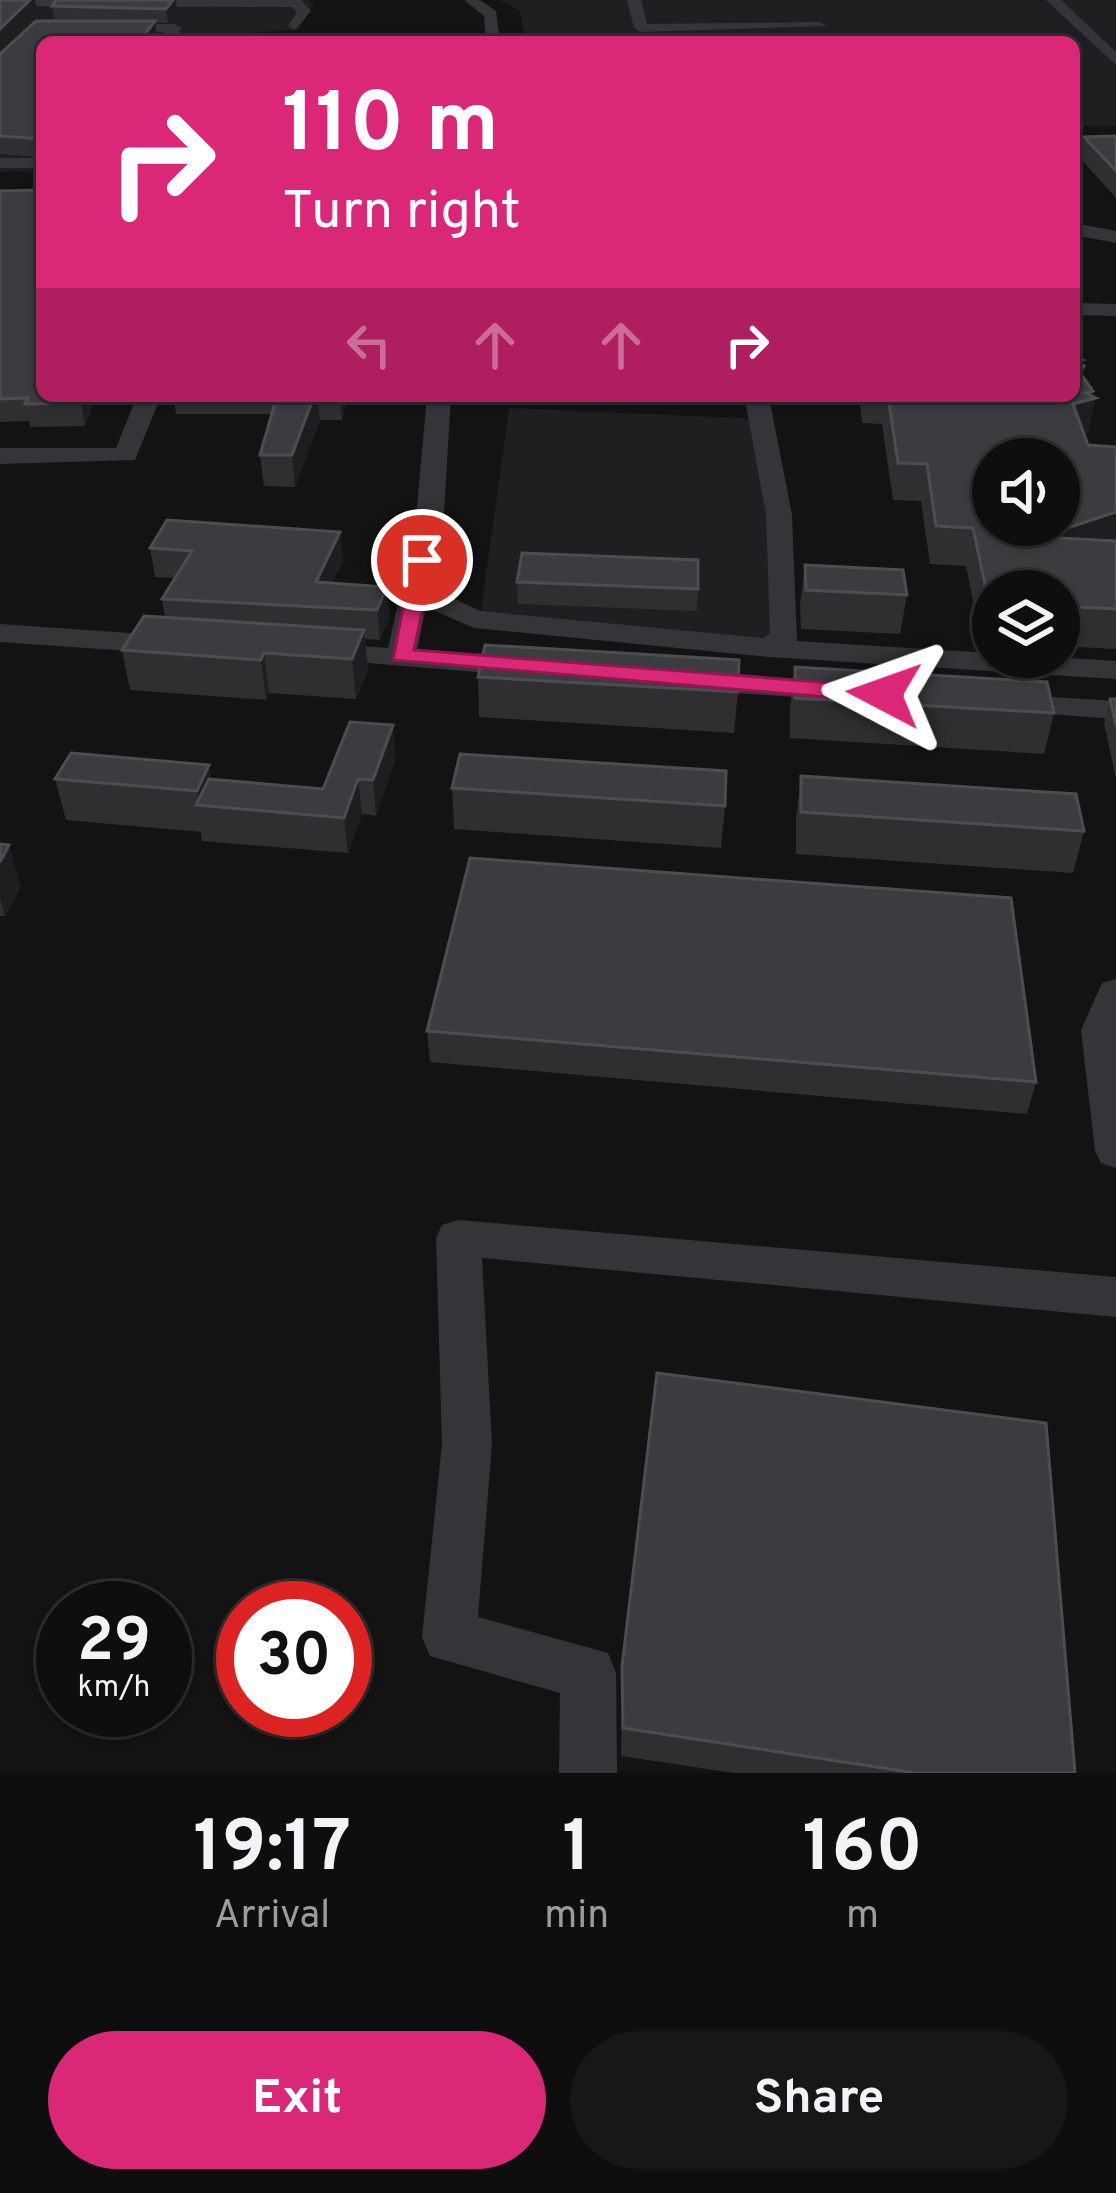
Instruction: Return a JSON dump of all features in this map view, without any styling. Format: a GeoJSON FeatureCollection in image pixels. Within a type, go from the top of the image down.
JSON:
{"type":"FeatureCollection","features":[{"type":"Feature","properties":{"kind":"street"},"geometry":{"type":"LineString","coordinates":[[472,0],[491,14],[493,36]]}},
{"type":"Feature","properties":{"kind":"street"},"geometry":{"type":"LineString","coordinates":[[634,0],[640,28],[816,19],[826,36]]}},
{"type":"Feature","properties":{"kind":"street"},"geometry":{"type":"LineString","coordinates":[[1053,0],[1110,50]]}},
{"type":"Feature","properties":{"kind":"street"},"geometry":{"type":"LineString","coordinates":[[0,2],[51,9],[219,1],[296,3],[304,11],[295,26]]}},
{"type":"Feature","properties":{"kind":"street"},"geometry":{"type":"LineString","coordinates":[[104,28],[175,28],[170,36]]}},
{"type":"Feature","properties":{"kind":"street"},"geometry":{"type":"LineString","coordinates":[[1080,51],[1110,50]]}},
{"type":"Feature","properties":{"kind":"street"},"geometry":{"type":"LineString","coordinates":[[0,163],[36,163]]}},
{"type":"Feature","properties":{"kind":"street"},"geometry":{"type":"LineString","coordinates":[[1080,230],[1116,237]]}},
{"type":"Feature","properties":{"kind":"street"},"geometry":{"type":"LineString","coordinates":[[1080,309],[1115,311]]}},
{"type":"Feature","properties":{"kind":"street"},"geometry":{"type":"LineString","coordinates":[[0,456],[125,455],[147,402]]}},
{"type":"Feature","properties":{"kind":"street"},"geometry":{"type":"LineString","coordinates":[[401,656],[429,529],[439,402]]}},
{"type":"Feature","properties":{"kind":"street"},"geometry":{"type":"LineString","coordinates":[[757,402],[779,515],[785,636],[769,648]]}},
{"type":"Feature","properties":{"kind":"street"},"geometry":{"type":"LineString","coordinates":[[415,590],[474,619],[769,648],[1116,670]]}},
{"type":"Feature","properties":{"kind":"street"},"geometry":{"type":"LineString","coordinates":[[0,633],[214,647]]}},
{"type":"Feature","properties":{"kind":"street"},"geometry":{"type":"LineString","coordinates":[[284,650],[560,670]]}},
{"type":"Feature","properties":{"kind":"street"},"geometry":{"type":"LineString","coordinates":[[651,679],[860,693]]}},
{"type":"Feature","properties":{"kind":"street"},"geometry":{"type":"LineString","coordinates":[[976,701],[1116,710]]}},
{"type":"Feature","properties":{"kind":"street"},"geometry":{"type":"LineString","coordinates":[[1116,993],[1101,1030],[1116,1151]]}},
{"type":"Feature","properties":{"kind":"street"},"geometry":{"type":"LineString","coordinates":[[588,1773],[588,1673],[449,1637],[467,1444],[458,1238],[1116,1298]]}},
{"type":"Feature","properties":{"kind":"shaded area"},"geometry":{"type":"Polygon","coordinates":[[[0,0],[309,0],[313,5],[298,30],[205,36],[36,36],[36,171],[0,172],[0,0]]]}},
{"type":"Feature","properties":{"kind":"shaded area"},"geometry":{"type":"Polygon","coordinates":[[[500,0],[1116,0],[1116,126],[1080,126],[1080,36],[525,36],[520,11],[500,0]]]}},
{"type":"Feature","properties":{"kind":"shaded area"},"geometry":{"type":"Polygon","coordinates":[[[509,408],[758,419],[776,632],[755,641],[481,612],[509,408]]]}},
{"type":"Feature","properties":{"kind":"building"},"geometry":{"type":"Polygon","coordinates":[[[0,0],[30,0],[0,29],[0,0]]]}},
{"type":"Feature","properties":{"kind":"building"},"geometry":{"type":"Polygon","coordinates":[[[56,0],[173,0],[166,9],[52,6],[56,0]]]}},
{"type":"Feature","properties":{"kind":"building"},"geometry":{"type":"Polygon","coordinates":[[[36,21],[155,21],[144,36],[36,36],[36,139],[0,136],[0,54],[36,21]]]}},
{"type":"Feature","properties":{"kind":"building"},"geometry":{"type":"Polygon","coordinates":[[[1116,136],[1116,171],[1084,137],[1116,136]]]}},
{"type":"Feature","properties":{"kind":"building"},"geometry":{"type":"Polygon","coordinates":[[[36,190],[36,402],[81,403],[25,404],[28,398],[0,399],[0,191],[36,190]]]}},
{"type":"Feature","properties":{"kind":"building"},"geometry":{"type":"Polygon","coordinates":[[[1080,373],[1093,391],[1086,393],[1096,398],[1073,404],[1088,445],[1116,447],[1116,512],[1080,524],[1080,438],[972,438],[972,528],[936,526],[927,464],[898,463],[889,402],[1080,402],[1080,373]]]}},
{"type":"Feature","properties":{"kind":"building"},"geometry":{"type":"Polygon","coordinates":[[[275,402],[312,402],[292,455],[260,455],[275,402]]]}},
{"type":"Feature","properties":{"kind":"building"},"geometry":{"type":"Polygon","coordinates":[[[167,520],[340,532],[316,582],[387,587],[377,610],[162,599],[192,551],[150,548],[167,520]]]}},
{"type":"Feature","properties":{"kind":"building"},"geometry":{"type":"Polygon","coordinates":[[[1080,539],[1116,541],[1116,609],[1080,607],[1080,570],[982,570],[977,546],[1080,546],[1080,539]]]}},
{"type":"Feature","properties":{"kind":"building"},"geometry":{"type":"Polygon","coordinates":[[[522,553],[698,560],[698,589],[517,582],[522,553]]]}},
{"type":"Feature","properties":{"kind":"building"},"geometry":{"type":"Polygon","coordinates":[[[805,565],[903,570],[907,595],[806,590],[805,565]]]}},
{"type":"Feature","properties":{"kind":"building"},"geometry":{"type":"Polygon","coordinates":[[[144,616],[364,630],[352,659],[264,653],[261,660],[122,650],[144,616]]]}},
{"type":"Feature","properties":{"kind":"building"},"geometry":{"type":"Polygon","coordinates":[[[485,645],[739,660],[738,692],[478,677],[485,645]]]}},
{"type":"Feature","properties":{"kind":"building"},"geometry":{"type":"Polygon","coordinates":[[[795,667],[1047,682],[1054,713],[795,698],[795,667]]]}},
{"type":"Feature","properties":{"kind":"building"},"geometry":{"type":"Polygon","coordinates":[[[350,722],[393,725],[373,780],[358,779],[344,818],[196,805],[209,779],[323,789],[350,722]]]}},
{"type":"Feature","properties":{"kind":"building"},"geometry":{"type":"Polygon","coordinates":[[[71,753],[209,765],[197,791],[55,779],[71,753]]]}},
{"type":"Feature","properties":{"kind":"building"},"geometry":{"type":"Polygon","coordinates":[[[460,754],[726,771],[725,806],[452,788],[460,754]]]}},
{"type":"Feature","properties":{"kind":"building"},"geometry":{"type":"Polygon","coordinates":[[[801,776],[1076,794],[1084,831],[801,812],[801,776]]]}},
{"type":"Feature","properties":{"kind":"building"},"geometry":{"type":"Polygon","coordinates":[[[470,858],[1011,898],[1036,1082],[427,1031],[470,858]]]}},
{"type":"Feature","properties":{"kind":"building"},"geometry":{"type":"Polygon","coordinates":[[[657,1373],[1046,1423],[1075,1773],[915,1773],[623,1728],[622,1666],[657,1373]]]}},
{"type":"Feature","properties":{"kind":"route"},"geometry":{"type":"LineString","coordinates":[[422,560],[401,656],[884,694]]}}]}
